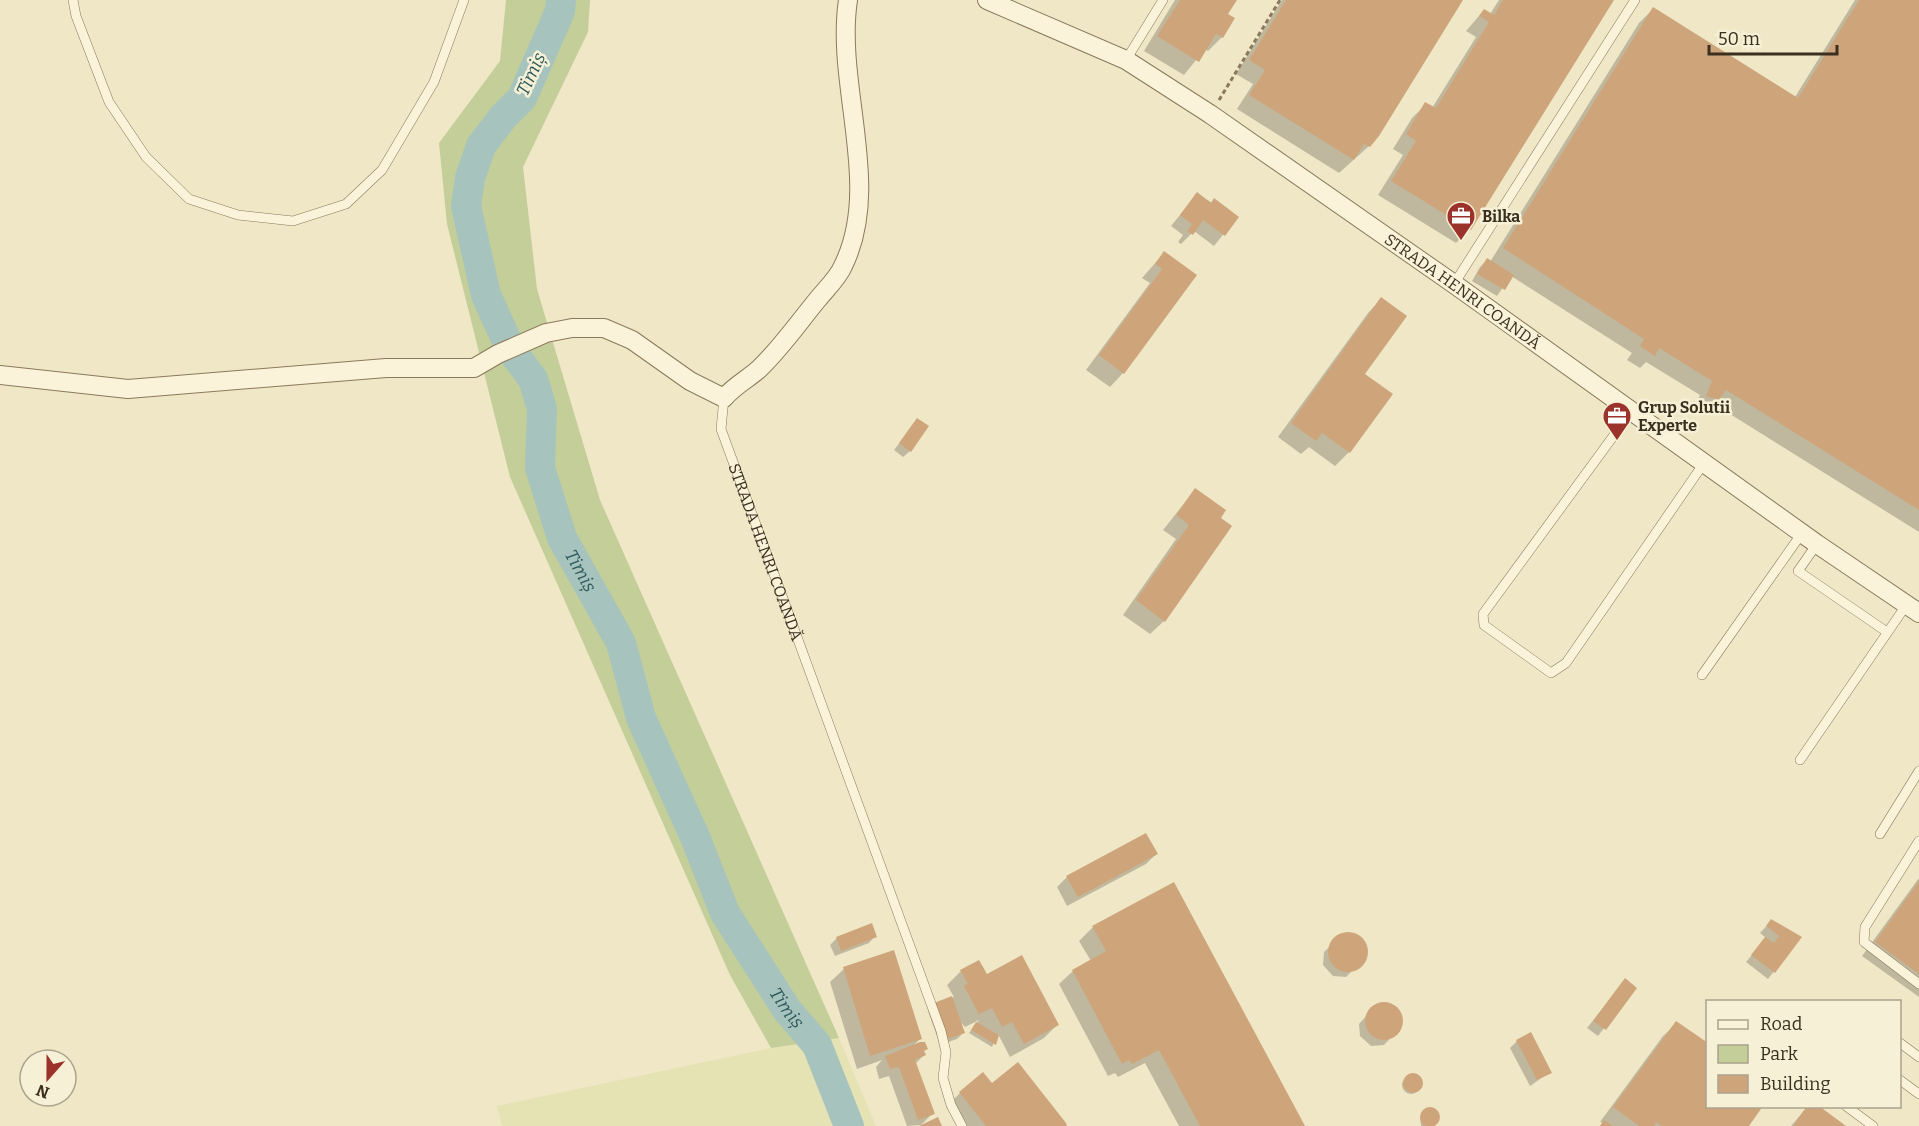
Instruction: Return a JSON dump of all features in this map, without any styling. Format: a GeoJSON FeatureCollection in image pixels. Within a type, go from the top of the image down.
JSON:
{"type":"FeatureCollection","features":[{"type":"Feature","properties":{"kind":"street"},"geometry":{"type":"LineString","coordinates":[[0,375],[128,389],[386,368],[474,368],[498,354],[546,333],[572,328],[604,328],[632,340],[690,381],[724,398],[732,388],[758,370],[779,347],[843,267],[860,201],[843,29],[848,0]]}},
{"type":"Feature","properties":{"kind":"street","name":"STRADA HENRI COANDĂ"},"geometry":{"type":"LineString","coordinates":[[987,0],[1126,60],[1210,114],[1454,284],[1809,538],[1913,609]]}},
{"type":"Feature","properties":{"kind":"lane"},"geometry":{"type":"LineString","coordinates":[[73,0],[76,16],[109,102],[146,157],[189,199],[238,215],[293,220],[346,204],[382,170],[434,82],[464,0]]}},
{"type":"Feature","properties":{"kind":"lane"},"geometry":{"type":"LineString","coordinates":[[1126,60],[1163,0]]}},
{"type":"Feature","properties":{"kind":"lane"},"geometry":{"type":"LineString","coordinates":[[1454,284],[1635,0]]}},
{"type":"Feature","properties":{"kind":"lane","name":"STRADA HENRI COANDĂ"},"geometry":{"type":"LineString","coordinates":[[724,398],[721,429],[941,1031],[946,1052],[943,1078],[951,1105],[962,1126]]}},
{"type":"Feature","properties":{"kind":"lane"},"geometry":{"type":"LineString","coordinates":[[1631,412],[1483,614],[1484,625],[1551,673],[1566,663],[1704,463]]}},
{"type":"Feature","properties":{"kind":"lane"},"geometry":{"type":"LineString","coordinates":[[1809,538],[1798,571],[1887,632]]}},
{"type":"Feature","properties":{"kind":"lane"},"geometry":{"type":"LineString","coordinates":[[1702,675],[1809,538]]}},
{"type":"Feature","properties":{"kind":"lane"},"geometry":{"type":"LineString","coordinates":[[1800,760],[1887,632],[1913,609]]}},
{"type":"Feature","properties":{"kind":"lane"},"geometry":{"type":"LineString","coordinates":[[1880,834],[1919,771]]}},
{"type":"Feature","properties":{"kind":"lane"},"geometry":{"type":"LineString","coordinates":[[1919,841],[1865,927],[1864,942],[1919,984]]}},
{"type":"Feature","properties":{"kind":"lane"},"geometry":{"type":"LineString","coordinates":[[1901,1044],[1919,1057]]}},
{"type":"Feature","properties":{"kind":"lane"},"geometry":{"type":"LineString","coordinates":[[1901,1081],[1919,1094]]}},
{"type":"Feature","properties":{"kind":"lane"},"geometry":{"type":"LineString","coordinates":[[1847,1108],[1873,1126]]}},
{"type":"Feature","properties":{"kind":"path"},"geometry":{"type":"LineString","coordinates":[[1210,114],[1280,0]]}},
{"type":"Feature","properties":{"kind":"shaded area"},"geometry":{"type":"Polygon","coordinates":[[[839,1038],[876,1126],[502,1126],[497,1106],[771,1048],[839,1038]]]}},
{"type":"Feature","properties":{"kind":"green space"},"geometry":{"type":"Polygon","coordinates":[[[506,0],[590,0],[588,32],[523,167],[537,289],[600,500],[839,1038],[771,1048],[730,975],[510,477],[447,224],[439,143],[500,61],[506,0]]]}},
{"type":"Feature","properties":{"kind":"building"},"geometry":{"type":"Polygon","coordinates":[[[1180,0],[1237,0],[1228,14],[1235,18],[1223,38],[1216,34],[1199,62],[1157,36],[1180,0]]]}},
{"type":"Feature","properties":{"kind":"building"},"geometry":{"type":"Polygon","coordinates":[[[1286,0],[1463,0],[1379,136],[1370,147],[1364,144],[1354,160],[1249,95],[1265,70],[1249,60],[1286,0]]]}},
{"type":"Feature","properties":{"kind":"building"},"geometry":{"type":"Polygon","coordinates":[[[1503,0],[1614,0],[1471,230],[1391,181],[1416,141],[1406,134],[1425,102],[1436,108],[1489,22],[1479,16],[1484,9],[1494,15],[1503,0]]]}},
{"type":"Feature","properties":{"kind":"building"},"geometry":{"type":"Polygon","coordinates":[[[1859,0],[1919,0],[1919,510],[1726,390],[1719,400],[1706,396],[1712,381],[1659,348],[1655,356],[1640,346],[1644,339],[1503,248],[1653,7],[1798,98],[1859,0]]]}},
{"type":"Feature","properties":{"kind":"building"},"geometry":{"type":"Polygon","coordinates":[[[1197,192],[1211,203],[1214,198],[1239,217],[1225,236],[1203,220],[1193,235],[1187,231],[1192,224],[1180,215],[1197,192]]]}},
{"type":"Feature","properties":{"kind":"building"},"geometry":{"type":"Polygon","coordinates":[[[1164,251],[1197,275],[1124,374],[1099,355],[1162,269],[1155,264],[1164,251]]]}},
{"type":"Feature","properties":{"kind":"building"},"geometry":{"type":"Polygon","coordinates":[[[1487,258],[1514,275],[1505,290],[1477,274],[1487,258]]]}},
{"type":"Feature","properties":{"kind":"building"},"geometry":{"type":"Polygon","coordinates":[[[1381,297],[1407,316],[1365,374],[1393,394],[1350,453],[1322,433],[1316,441],[1291,423],[1381,297]]]}},
{"type":"Feature","properties":{"kind":"building"},"geometry":{"type":"Polygon","coordinates":[[[917,418],[929,426],[911,452],[899,443],[917,418]]]}},
{"type":"Feature","properties":{"kind":"building"},"geometry":{"type":"Polygon","coordinates":[[[1195,488],[1226,510],[1221,518],[1232,526],[1165,622],[1136,600],[1189,525],[1176,515],[1195,488]]]}},
{"type":"Feature","properties":{"kind":"building"},"geometry":{"type":"Polygon","coordinates":[[[1146,833],[1158,854],[1078,897],[1066,876],[1146,833]]]}},
{"type":"Feature","properties":{"kind":"building"},"geometry":{"type":"Polygon","coordinates":[[[1919,881],[1919,974],[1875,942],[1919,881]]]}},
{"type":"Feature","properties":{"kind":"building"},"geometry":{"type":"Polygon","coordinates":[[[1174,882],[1305,1126],[1200,1126],[1159,1050],[1132,1064],[1129,1060],[1122,1064],[1072,970],[1106,951],[1092,926],[1174,882]]]}},
{"type":"Feature","properties":{"kind":"building"},"geometry":{"type":"Polygon","coordinates":[[[1771,919],[1802,937],[1775,973],[1751,955],[1765,937],[1774,943],[1779,936],[1766,926],[1771,919]]]}},
{"type":"Feature","properties":{"kind":"building"},"geometry":{"type":"Polygon","coordinates":[[[872,923],[877,937],[841,951],[836,937],[872,923]]]}},
{"type":"Feature","properties":{"kind":"building"},"geometry":{"type":"Polygon","coordinates":[[[1348,932],[1362,938],[1368,952],[1362,966],[1348,972],[1334,966],[1328,952],[1334,938],[1348,932]]]}},
{"type":"Feature","properties":{"kind":"building"},"geometry":{"type":"Polygon","coordinates":[[[894,950],[922,1039],[870,1056],[843,967],[894,950]]]}},
{"type":"Feature","properties":{"kind":"building"},"geometry":{"type":"Polygon","coordinates":[[[1022,955],[1059,1025],[1024,1044],[1012,1022],[1002,1027],[992,1008],[979,1014],[964,986],[968,984],[960,970],[979,960],[987,974],[1022,955]]]}},
{"type":"Feature","properties":{"kind":"building"},"geometry":{"type":"Polygon","coordinates":[[[1625,978],[1637,988],[1606,1030],[1593,1021],[1625,978]]]}},
{"type":"Feature","properties":{"kind":"building"},"geometry":{"type":"Polygon","coordinates":[[[952,996],[965,1033],[947,1039],[934,1003],[952,996]]]}},
{"type":"Feature","properties":{"kind":"building"},"geometry":{"type":"Polygon","coordinates":[[[1384,1002],[1398,1007],[1403,1021],[1398,1035],[1384,1040],[1370,1035],[1365,1021],[1370,1007],[1384,1002]]]}},
{"type":"Feature","properties":{"kind":"building"},"geometry":{"type":"Polygon","coordinates":[[[1676,1021],[1706,1042],[1706,1108],[1762,1108],[1749,1126],[1662,1126],[1656,1122],[1654,1126],[1639,1126],[1613,1107],[1676,1021]]]}},
{"type":"Feature","properties":{"kind":"building"},"geometry":{"type":"Polygon","coordinates":[[[976,1022],[999,1035],[996,1045],[971,1030],[976,1022]]]}},
{"type":"Feature","properties":{"kind":"building"},"geometry":{"type":"Polygon","coordinates":[[[1531,1032],[1552,1073],[1537,1080],[1516,1040],[1531,1032]]]}},
{"type":"Feature","properties":{"kind":"building"},"geometry":{"type":"Polygon","coordinates":[[[925,1042],[928,1049],[924,1051],[926,1055],[915,1060],[935,1114],[918,1120],[899,1067],[890,1069],[885,1056],[925,1042]]]}},
{"type":"Feature","properties":{"kind":"building"},"geometry":{"type":"Polygon","coordinates":[[[1018,1062],[1067,1126],[986,1126],[959,1092],[983,1072],[992,1083],[1018,1062]]]}},
{"type":"Feature","properties":{"kind":"building"},"geometry":{"type":"Polygon","coordinates":[[[1413,1073],[1420,1076],[1423,1083],[1420,1090],[1413,1093],[1406,1090],[1403,1083],[1406,1076],[1413,1073]]]}},
{"type":"Feature","properties":{"kind":"building"},"geometry":{"type":"Polygon","coordinates":[[[1430,1107],[1437,1110],[1440,1117],[1437,1124],[1430,1127],[1423,1124],[1420,1117],[1423,1110],[1430,1107]]]}},
{"type":"Feature","properties":{"kind":"building"},"geometry":{"type":"Polygon","coordinates":[[[1806,1108],[1822,1108],[1846,1126],[1793,1126],[1806,1108]]]}},
{"type":"Feature","properties":{"kind":"building"},"geometry":{"type":"Polygon","coordinates":[[[938,1117],[942,1126],[919,1126],[938,1117]]]}},
{"type":"Feature","properties":{"kind":"building"},"geometry":{"type":"Polygon","coordinates":[[[1604,1120],[1613,1126],[1600,1126],[1604,1120]]]}},
{"type":"Feature","properties":{"kind":"waterway","name":"Timiș"},"geometry":{"type":"LineString","coordinates":[[561,0],[560,11],[522,98],[503,117],[481,146],[470,178],[466,206],[486,295],[511,350],[533,379],[542,409],[540,468],[562,538],[621,643],[641,718],[695,837],[725,913],[787,1010],[817,1045],[849,1126]]}},
{"type":"Feature","properties":{"kind":"place","name":"Bilka"},"geometry":{"type":"Point","coordinates":[1461,242]}},
{"type":"Feature","properties":{"kind":"place","name":"Grup Solutii Experte"},"geometry":{"type":"Point","coordinates":[1617,442]}}]}
